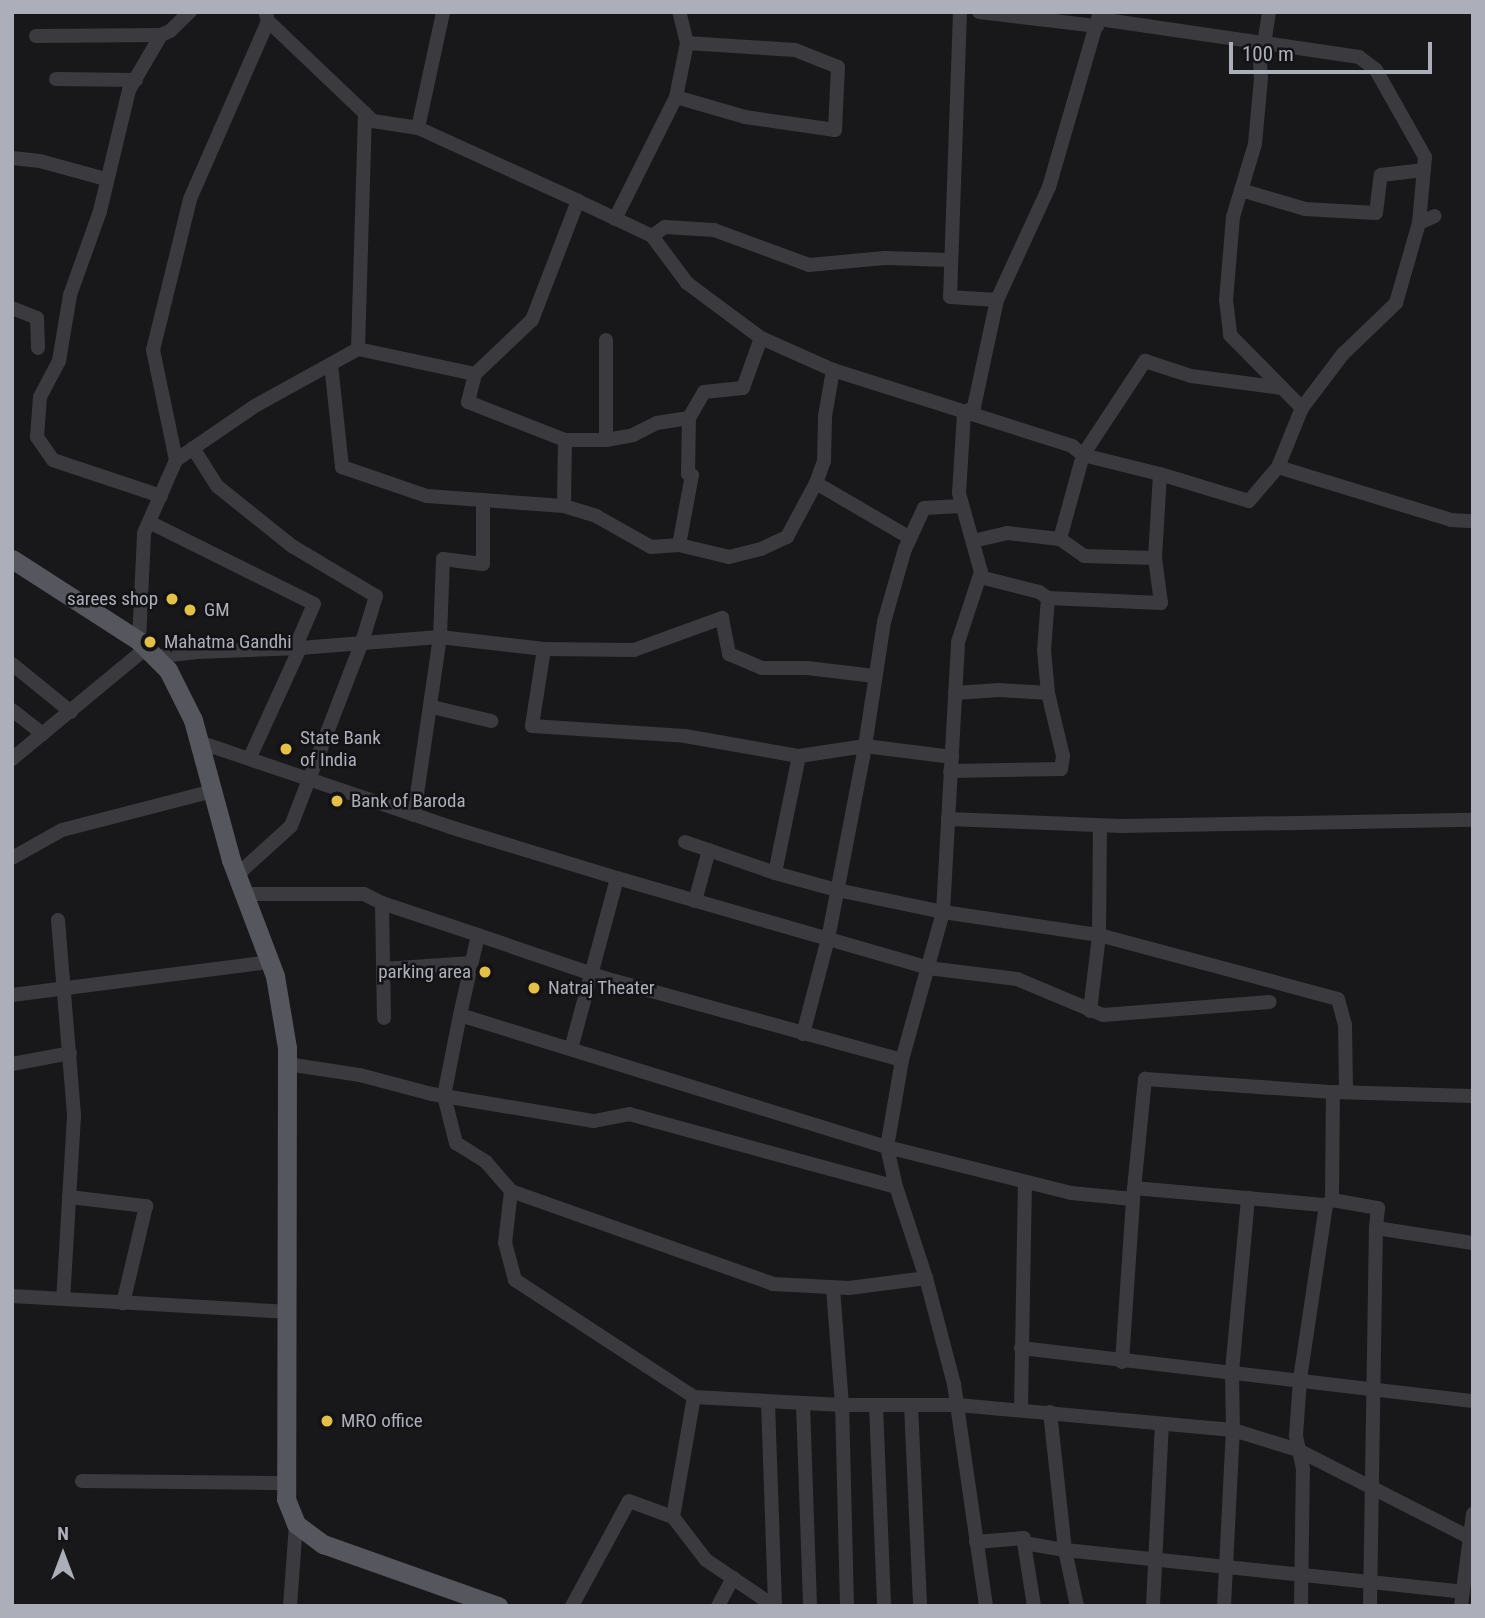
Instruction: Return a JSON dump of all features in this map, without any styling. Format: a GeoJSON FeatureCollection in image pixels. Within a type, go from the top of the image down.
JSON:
{"type":"FeatureCollection","features":[{"type":"Feature","properties":{"kind":"main road"},"geometry":{"type":"LineString","coordinates":[[12,559],[146,649],[174,683],[193,720],[237,875],[275,976],[287,1064],[286,1499],[296,1524],[323,1544],[498,1606]]}},
{"type":"Feature","properties":{"kind":"street"},"geometry":{"type":"LineString","coordinates":[[36,36],[161,35],[179,25],[190,12]]}},
{"type":"Feature","properties":{"kind":"street"},"geometry":{"type":"LineString","coordinates":[[418,128],[443,12]]}},
{"type":"Feature","properties":{"kind":"street"},"geometry":{"type":"LineString","coordinates":[[667,12],[686,37],[795,50],[838,67],[835,130],[745,117],[676,97]]}},
{"type":"Feature","properties":{"kind":"street"},"geometry":{"type":"LineString","coordinates":[[615,219],[676,97],[686,37],[679,12]]}},
{"type":"Feature","properties":{"kind":"street"},"geometry":{"type":"LineString","coordinates":[[960,12],[950,298],[997,300]]}},
{"type":"Feature","properties":{"kind":"street"},"geometry":{"type":"LineString","coordinates":[[176,460],[153,350],[190,199],[267,16],[373,121],[418,128],[652,236],[687,283],[761,338],[834,370],[1072,446],[1083,455],[1160,474],[1249,501],[1278,467],[1302,408],[1343,354],[1396,303],[1419,223],[1425,157],[1376,70],[1359,57],[1099,19],[979,12]]}},
{"type":"Feature","properties":{"kind":"street"},"geometry":{"type":"LineString","coordinates":[[1269,12],[1261,44],[1255,144],[1233,217],[1226,300],[1230,335],[1302,408]]}},
{"type":"Feature","properties":{"kind":"street"},"geometry":{"type":"LineString","coordinates":[[964,413],[974,407],[997,300],[1049,187],[1099,19]]}},
{"type":"Feature","properties":{"kind":"street"},"geometry":{"type":"LineString","coordinates":[[161,35],[129,90],[100,211],[70,295],[59,361],[40,397],[37,437],[53,460],[161,496]]}},
{"type":"Feature","properties":{"kind":"street"},"geometry":{"type":"LineString","coordinates":[[56,79],[136,80]]}},
{"type":"Feature","properties":{"kind":"street"},"geometry":{"type":"LineString","coordinates":[[358,349],[365,113]]}},
{"type":"Feature","properties":{"kind":"street"},"geometry":{"type":"LineString","coordinates":[[12,158],[40,161],[106,180]]}},
{"type":"Feature","properties":{"kind":"street"},"geometry":{"type":"LineString","coordinates":[[1241,190],[1305,209],[1376,213],[1381,175],[1424,170]]}},
{"type":"Feature","properties":{"kind":"street"},"geometry":{"type":"LineString","coordinates":[[578,201],[532,320],[475,374],[468,402],[565,440],[606,440],[633,435],[657,423],[689,418]]}},
{"type":"Feature","properties":{"kind":"street"},"geometry":{"type":"LineString","coordinates":[[1419,223],[1435,216]]}},
{"type":"Feature","properties":{"kind":"street"},"geometry":{"type":"LineString","coordinates":[[652,236],[666,227],[714,230],[809,265],[885,258],[951,260]]}},
{"type":"Feature","properties":{"kind":"street"},"geometry":{"type":"LineString","coordinates":[[12,308],[37,318],[38,348]]}},
{"type":"Feature","properties":{"kind":"street"},"geometry":{"type":"LineString","coordinates":[[679,545],[692,475],[688,474],[689,418],[704,392],[743,388],[761,338]]}},
{"type":"Feature","properties":{"kind":"street"},"geometry":{"type":"LineString","coordinates":[[606,340],[606,440]]}},
{"type":"Feature","properties":{"kind":"street"},"geometry":{"type":"LineString","coordinates":[[146,649],[144,533],[176,460],[255,406],[358,349],[475,374]]}},
{"type":"Feature","properties":{"kind":"street"},"geometry":{"type":"LineString","coordinates":[[1060,539],[1083,455],[1145,361],[1191,376],[1283,388]]}},
{"type":"Feature","properties":{"kind":"street"},"geometry":{"type":"LineString","coordinates":[[331,363],[342,467],[427,496],[564,506],[596,516],[651,547],[679,545],[729,557],[761,550],[787,537],[816,483],[824,461],[825,416],[834,370]]}},
{"type":"Feature","properties":{"kind":"street"},"geometry":{"type":"LineString","coordinates":[[964,413],[959,493],[981,572],[958,642],[943,912],[902,1060],[887,1147],[896,1187],[926,1278],[958,1405],[986,1606]]}},
{"type":"Feature","properties":{"kind":"street"},"geometry":{"type":"LineString","coordinates":[[564,506],[565,440]]}},
{"type":"Feature","properties":{"kind":"street"},"geometry":{"type":"LineString","coordinates":[[193,448],[217,486],[238,503],[292,546],[376,596],[362,642],[291,825],[237,875]]}},
{"type":"Feature","properties":{"kind":"street"},"geometry":{"type":"LineString","coordinates":[[1278,467],[1451,520],[1473,521]]}},
{"type":"Feature","properties":{"kind":"street"},"geometry":{"type":"LineString","coordinates":[[980,576],[1039,592],[1048,598],[1161,603],[1155,558],[1160,474]]}},
{"type":"Feature","properties":{"kind":"street"},"geometry":{"type":"LineString","coordinates":[[816,483],[910,538]]}},
{"type":"Feature","properties":{"kind":"street"},"geometry":{"type":"LineString","coordinates":[[414,815],[432,707],[440,637],[443,559],[483,564],[484,500]]}},
{"type":"Feature","properties":{"kind":"street"},"geometry":{"type":"LineString","coordinates":[[803,1034],[828,939],[865,746],[884,622],[910,538],[924,508],[961,506]]}},
{"type":"Feature","properties":{"kind":"street"},"geometry":{"type":"LineString","coordinates":[[149,522],[314,604],[298,648],[250,757]]}},
{"type":"Feature","properties":{"kind":"street"},"geometry":{"type":"LineString","coordinates":[[973,541],[1007,533],[1060,539],[1084,555],[1155,558]]}},
{"type":"Feature","properties":{"kind":"street"},"geometry":{"type":"LineString","coordinates":[[544,649],[532,726],[685,736],[799,756],[865,746],[951,764],[1061,769],[1063,756],[1048,693],[1044,651],[1048,598]]}},
{"type":"Feature","properties":{"kind":"street"},"geometry":{"type":"LineString","coordinates":[[12,759],[146,649],[197,652],[298,648],[440,637],[544,649],[634,650],[722,618],[729,654],[762,668],[807,668],[876,676]]}},
{"type":"Feature","properties":{"kind":"street"},"geometry":{"type":"LineString","coordinates":[[12,664],[71,712]]}},
{"type":"Feature","properties":{"kind":"street"},"geometry":{"type":"LineString","coordinates":[[955,693],[999,690],[1048,693]]}},
{"type":"Feature","properties":{"kind":"street"},"geometry":{"type":"LineString","coordinates":[[432,707],[491,721]]}},
{"type":"Feature","properties":{"kind":"street"},"geometry":{"type":"LineString","coordinates":[[12,710],[43,734]]}},
{"type":"Feature","properties":{"kind":"street"},"geometry":{"type":"LineString","coordinates":[[199,742],[250,757],[414,815],[695,901],[928,968],[1017,979],[1057,993],[1090,1012],[1103,1015],[1269,1002]]}},
{"type":"Feature","properties":{"kind":"street"},"geometry":{"type":"LineString","coordinates":[[775,873],[799,756]]}},
{"type":"Feature","properties":{"kind":"street"},"geometry":{"type":"LineString","coordinates":[[12,858],[62,830],[213,791]]}},
{"type":"Feature","properties":{"kind":"street"},"geometry":{"type":"LineString","coordinates":[[948,820],[1100,826],[1473,820]]}},
{"type":"Feature","properties":{"kind":"street"},"geometry":{"type":"LineString","coordinates":[[1090,1012],[1099,935],[1100,826]]}},
{"type":"Feature","properties":{"kind":"street"},"geometry":{"type":"LineString","coordinates":[[685,842],[775,873],[837,890],[943,912],[1099,935],[1338,999],[1345,1025],[1329,1202],[1300,1379],[1296,1435],[1303,1469],[1301,1606]]}},
{"type":"Feature","properties":{"kind":"street"},"geometry":{"type":"LineString","coordinates":[[695,901],[709,850]]}},
{"type":"Feature","properties":{"kind":"street"},"geometry":{"type":"LineString","coordinates":[[571,1049],[617,878]]}},
{"type":"Feature","properties":{"kind":"street"},"geometry":{"type":"LineString","coordinates":[[245,894],[364,894],[382,903],[591,973],[902,1060]]}},
{"type":"Feature","properties":{"kind":"street"},"geometry":{"type":"LineString","coordinates":[[382,903],[384,1018]]}},
{"type":"Feature","properties":{"kind":"street"},"geometry":{"type":"LineString","coordinates":[[58,920],[66,987],[74,1116],[63,1299]]}},
{"type":"Feature","properties":{"kind":"street"},"geometry":{"type":"LineString","coordinates":[[478,935],[444,1097],[456,1143],[486,1162],[511,1191],[773,1284],[849,1289],[926,1278]]}},
{"type":"Feature","properties":{"kind":"street"},"geometry":{"type":"LineString","coordinates":[[12,995],[270,962]]}},
{"type":"Feature","properties":{"kind":"street"},"geometry":{"type":"LineString","coordinates":[[383,969],[471,963]]}},
{"type":"Feature","properties":{"kind":"street"},"geometry":{"type":"LineString","coordinates":[[460,1015],[887,1147],[1071,1194],[1248,1198],[1329,1202],[1378,1208],[1372,1388],[1374,1487],[1370,1606]]}},
{"type":"Feature","properties":{"kind":"street"},"geometry":{"type":"LineString","coordinates":[[12,1064],[70,1053]]}},
{"type":"Feature","properties":{"kind":"street"},"geometry":{"type":"LineString","coordinates":[[287,1064],[360,1075],[444,1097],[594,1121],[629,1114],[896,1187]]}},
{"type":"Feature","properties":{"kind":"street"},"geometry":{"type":"LineString","coordinates":[[1122,1362],[1145,1079],[1339,1092],[1473,1097]]}},
{"type":"Feature","properties":{"kind":"street"},"geometry":{"type":"LineString","coordinates":[[1021,1409],[1025,1182]]}},
{"type":"Feature","properties":{"kind":"street"},"geometry":{"type":"LineString","coordinates":[[511,1191],[505,1243],[515,1280],[694,1397],[768,1403],[958,1405],[1233,1430],[1298,1450],[1471,1539]]}},
{"type":"Feature","properties":{"kind":"street"},"geometry":{"type":"LineString","coordinates":[[69,1197],[146,1206],[123,1303]]}},
{"type":"Feature","properties":{"kind":"street"},"geometry":{"type":"LineString","coordinates":[[1224,1606],[1233,1430],[1232,1371],[1248,1198]]}},
{"type":"Feature","properties":{"kind":"street"},"geometry":{"type":"LineString","coordinates":[[1376,1228],[1473,1243]]}},
{"type":"Feature","properties":{"kind":"street"},"geometry":{"type":"LineString","coordinates":[[833,1287],[842,1405],[847,1606]]}},
{"type":"Feature","properties":{"kind":"street"},"geometry":{"type":"LineString","coordinates":[[12,1296],[287,1312]]}},
{"type":"Feature","properties":{"kind":"street"},"geometry":{"type":"LineString","coordinates":[[1021,1348],[1122,1362],[1232,1371],[1473,1401]]}},
{"type":"Feature","properties":{"kind":"street"},"geometry":{"type":"LineString","coordinates":[[673,1517],[694,1397]]}},
{"type":"Feature","properties":{"kind":"street"},"geometry":{"type":"LineString","coordinates":[[768,1403],[774,1606]]}},
{"type":"Feature","properties":{"kind":"street"},"geometry":{"type":"LineString","coordinates":[[803,1404],[810,1606]]}},
{"type":"Feature","properties":{"kind":"street"},"geometry":{"type":"LineString","coordinates":[[876,1405],[884,1606]]}},
{"type":"Feature","properties":{"kind":"street"},"geometry":{"type":"LineString","coordinates":[[911,1405],[920,1606]]}},
{"type":"Feature","properties":{"kind":"street"},"geometry":{"type":"LineString","coordinates":[[1050,1412],[1065,1550],[1077,1606]]}},
{"type":"Feature","properties":{"kind":"street"},"geometry":{"type":"LineString","coordinates":[[1153,1606],[1162,1424]]}},
{"type":"Feature","properties":{"kind":"street"},"geometry":{"type":"LineString","coordinates":[[82,1481],[286,1483]]}},
{"type":"Feature","properties":{"kind":"street"},"geometry":{"type":"LineString","coordinates":[[572,1606],[629,1500],[673,1517],[706,1560],[774,1606]]}},
{"type":"Feature","properties":{"kind":"street"},"geometry":{"type":"LineString","coordinates":[[1024,1543],[1065,1550],[1371,1581],[1462,1599],[1473,1514]]}},
{"type":"Feature","properties":{"kind":"street"},"geometry":{"type":"LineString","coordinates":[[290,1606],[296,1524]]}},
{"type":"Feature","properties":{"kind":"street"},"geometry":{"type":"LineString","coordinates":[[976,1542],[1024,1538],[1034,1606]]}},
{"type":"Feature","properties":{"kind":"street"},"geometry":{"type":"LineString","coordinates":[[718,1606],[733,1578]]}},
{"type":"Feature","properties":{"kind":"place","name":"sarees shop"},"geometry":{"type":"Point","coordinates":[172,599]}},
{"type":"Feature","properties":{"kind":"place","name":"GM"},"geometry":{"type":"Point","coordinates":[190,610]}},
{"type":"Feature","properties":{"kind":"place","name":"Mahatma Gandhi"},"geometry":{"type":"Point","coordinates":[150,642]}},
{"type":"Feature","properties":{"kind":"place","name":"State Bank of India"},"geometry":{"type":"Point","coordinates":[286,749]}},
{"type":"Feature","properties":{"kind":"place","name":"Bank of Baroda"},"geometry":{"type":"Point","coordinates":[337,801]}},
{"type":"Feature","properties":{"kind":"place","name":"parking area"},"geometry":{"type":"Point","coordinates":[485,972]}},
{"type":"Feature","properties":{"kind":"place","name":"Natraj Theater"},"geometry":{"type":"Point","coordinates":[534,988]}},
{"type":"Feature","properties":{"kind":"place","name":"MRO office"},"geometry":{"type":"Point","coordinates":[327,1421]}}]}
